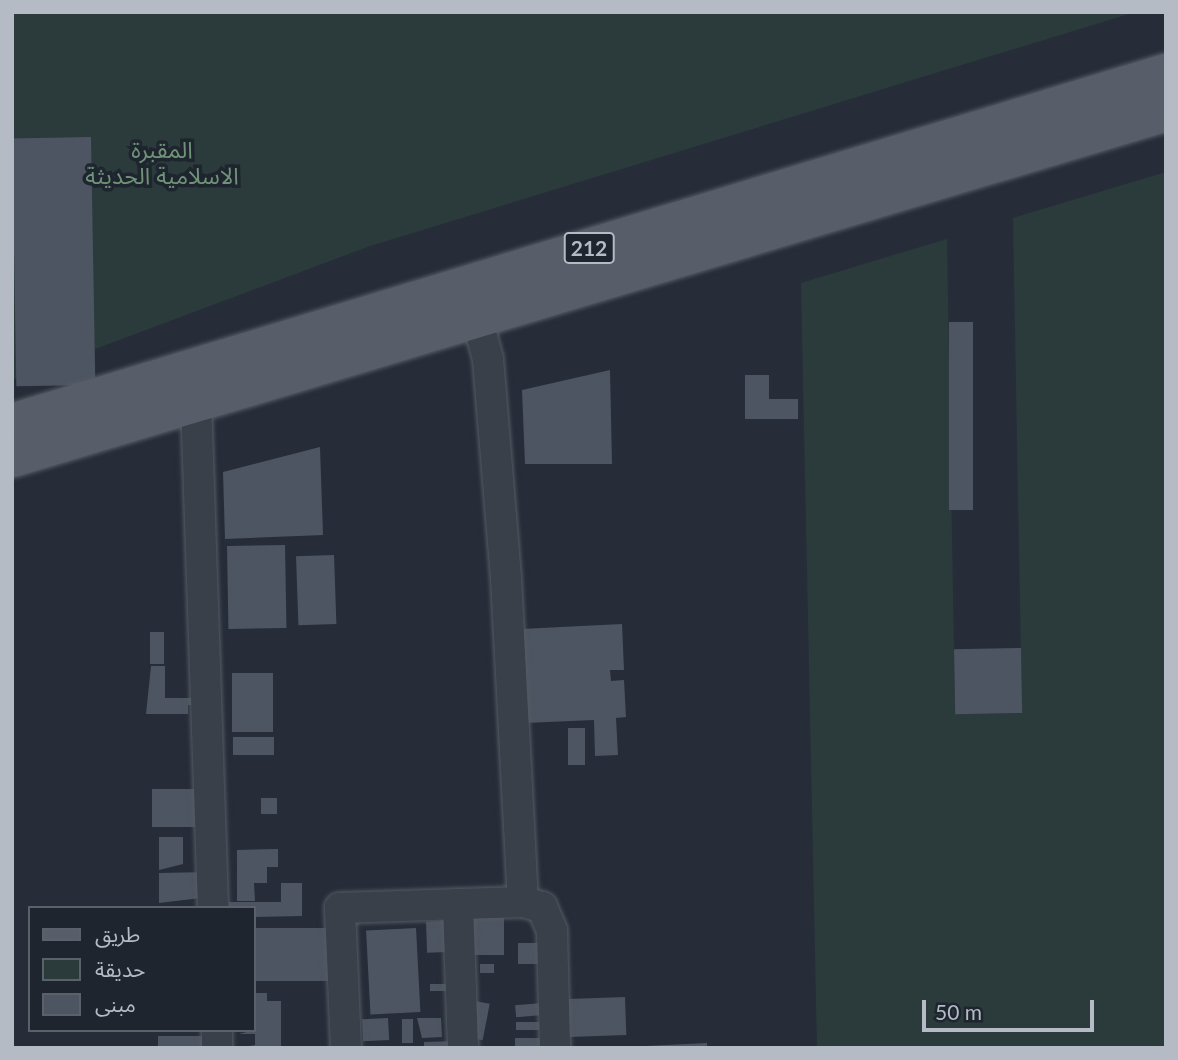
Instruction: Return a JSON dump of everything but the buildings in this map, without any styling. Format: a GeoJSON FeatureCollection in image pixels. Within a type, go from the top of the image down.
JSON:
{"type":"FeatureCollection","features":[{"type":"Feature","properties":{"kind":"main road","name":"212"},"geometry":{"type":"LineString","coordinates":[[12,423],[1166,74]]}},
{"type":"Feature","properties":{"kind":"main road","name":"212"},"geometry":{"type":"LineString","coordinates":[[12,458],[196,400],[1166,112]]}},
{"type":"Feature","properties":{"kind":"street"},"geometry":{"type":"LineString","coordinates":[[477,318],[488,359],[505,565],[523,902]]}},
{"type":"Feature","properties":{"kind":"street"},"geometry":{"type":"LineString","coordinates":[[196,400],[213,906]]}},
{"type":"Feature","properties":{"kind":"street"},"geometry":{"type":"LineString","coordinates":[[346,1048],[340,908],[523,902],[542,907],[552,931],[555,1048]]}},
{"type":"Feature","properties":{"kind":"street"},"geometry":{"type":"LineString","coordinates":[[458,904],[463,1048]]}},
{"type":"Feature","properties":{"kind":"green space","name":"المقبرة الاسلامية الحديثة"},"geometry":{"type":"Polygon","coordinates":[[[12,12],[1135,12],[370,246],[12,380],[12,12]]]}},
{"type":"Feature","properties":{"kind":"green space"},"geometry":{"type":"Polygon","coordinates":[[[1166,172],[1166,1048],[817,1048],[801,283],[947,239],[955,714],[1022,713],[1013,218],[1166,172]]]}}]}
